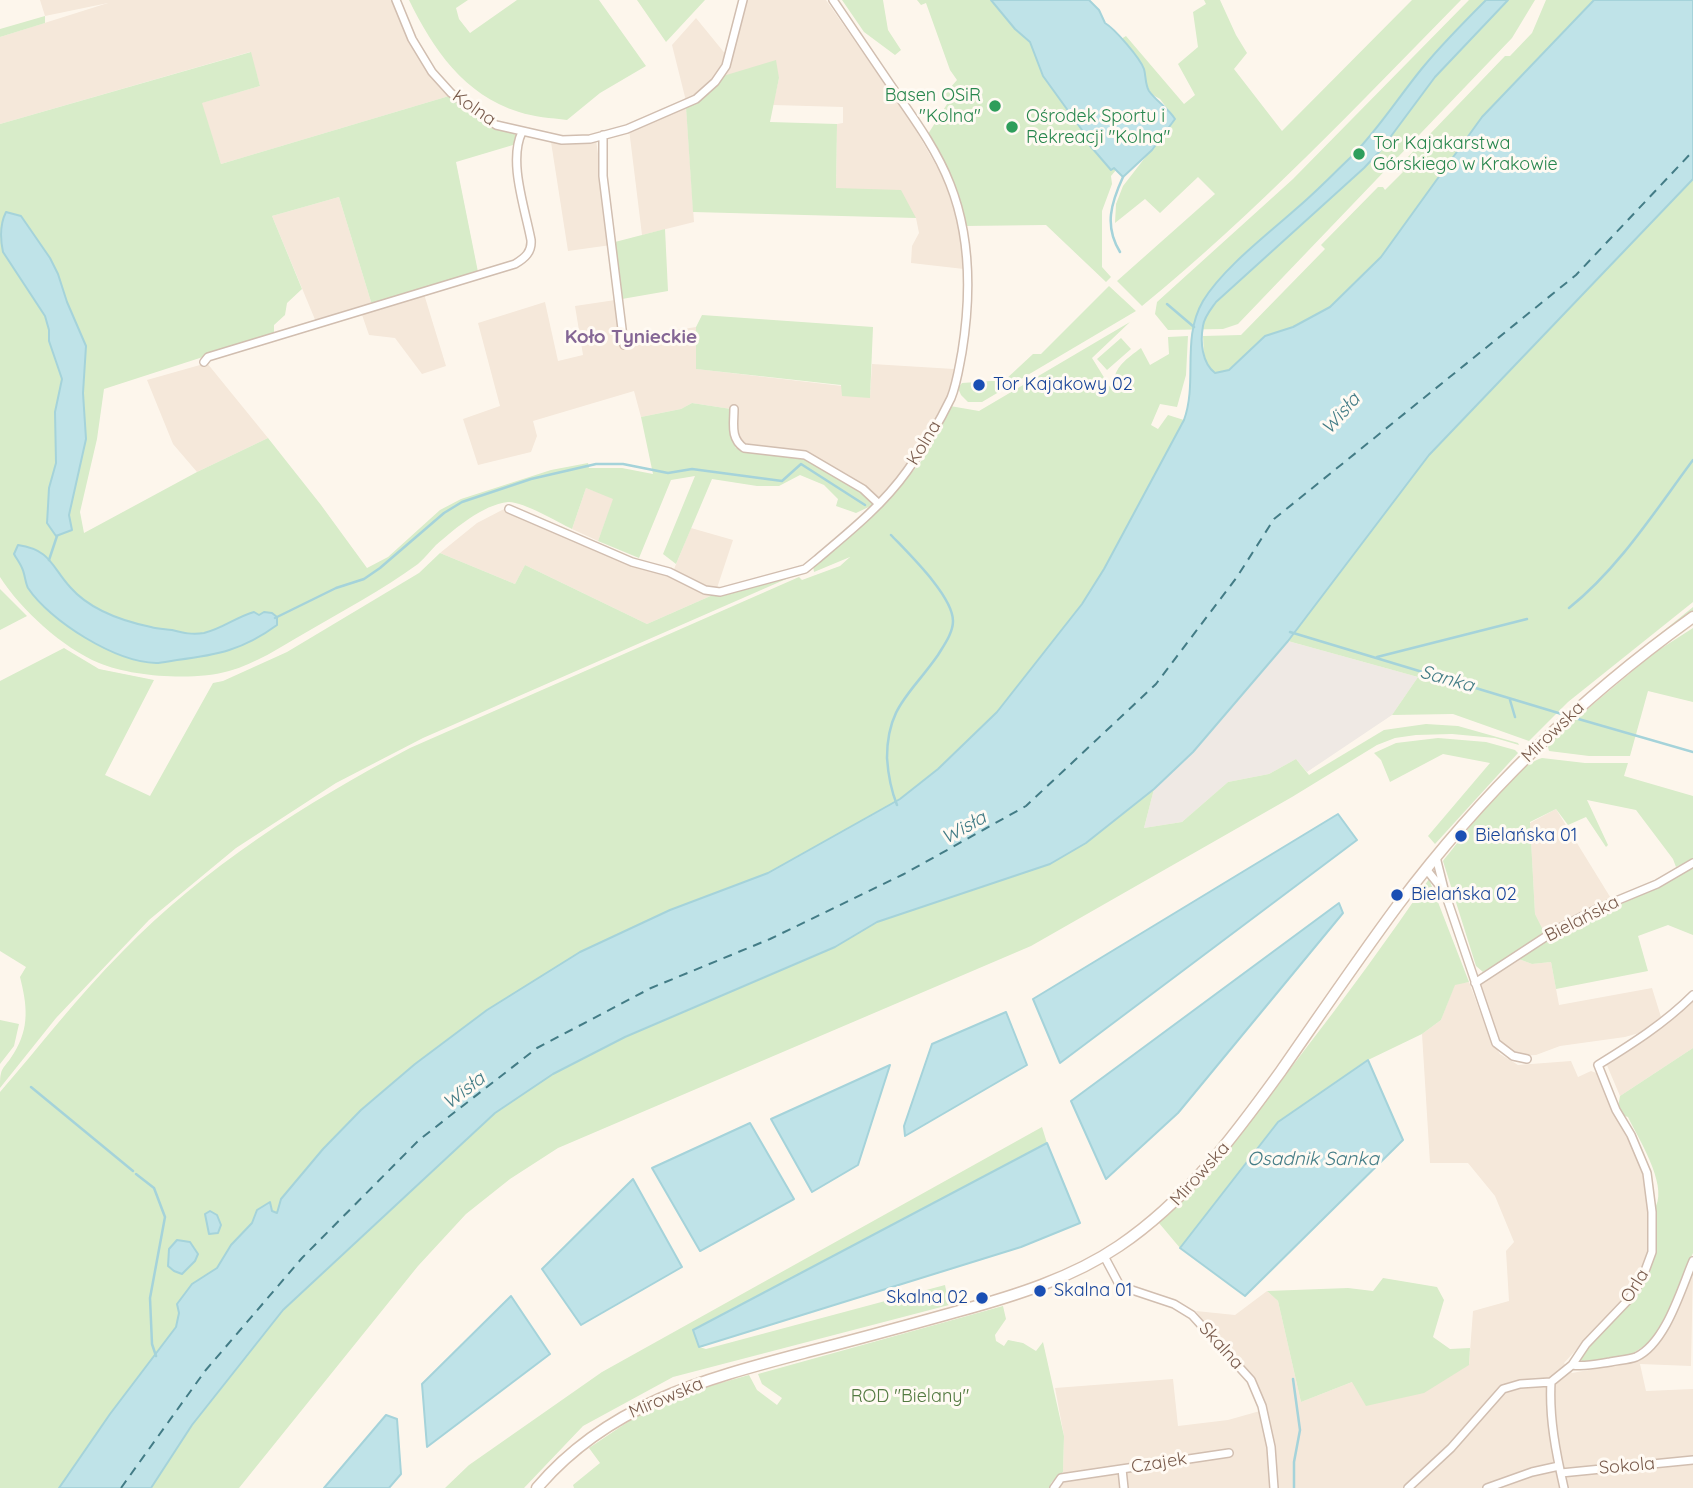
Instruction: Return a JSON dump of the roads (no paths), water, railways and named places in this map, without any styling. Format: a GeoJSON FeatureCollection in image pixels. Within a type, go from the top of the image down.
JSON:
{"type":"FeatureCollection","features":[{"type":"Feature","properties":{"kind":"main road","name":"Mirowska"},"geometry":{"type":"LineString","coordinates":[[537,1488],[555,1468],[614,1421],[640,1406],[670,1393],[763,1363],[1013,1295],[1104,1256],[1167,1210],[1238,1131],[1398,906],[1460,828],[1538,744],[1592,695],[1693,617]]}},
{"type":"Feature","properties":{"kind":"street","name":"Kolna"},"geometry":{"type":"LineString","coordinates":[[396,0],[412,39],[432,72],[451,93],[496,125],[562,140],[590,139],[627,129],[696,99],[715,82],[726,66],[743,0]]}},
{"type":"Feature","properties":{"kind":"street","name":"Kolna"},"geometry":{"type":"LineString","coordinates":[[509,509],[632,562],[669,572],[705,590],[720,592],[805,569],[879,504],[906,472],[951,397],[958,378],[969,298],[963,229],[955,198],[937,158],[913,117],[833,0]]}},
{"type":"Feature","properties":{"kind":"street"},"geometry":{"type":"LineString","coordinates":[[204,362],[208,357],[515,264],[526,257],[532,246],[516,160],[516,144],[522,132]]}},
{"type":"Feature","properties":{"kind":"street"},"geometry":{"type":"LineString","coordinates":[[603,135],[603,176],[624,345]]}},
{"type":"Feature","properties":{"kind":"street"},"geometry":{"type":"LineString","coordinates":[[734,409],[734,437],[744,448],[805,455],[863,489],[879,504]]}},
{"type":"Feature","properties":{"kind":"street"},"geometry":{"type":"LineString","coordinates":[[1436,856],[1445,893],[1496,1043],[1513,1056],[1527,1059]]}},
{"type":"Feature","properties":{"kind":"street","name":"Bielańska"},"geometry":{"type":"LineString","coordinates":[[1475,983],[1556,930],[1599,908],[1657,884],[1693,863]]}},
{"type":"Feature","properties":{"kind":"street"},"geometry":{"type":"LineString","coordinates":[[1426,869],[1445,893]]}},
{"type":"Feature","properties":{"kind":"street","name":"Orla"},"geometry":{"type":"LineString","coordinates":[[1550,1382],[1573,1365],[1586,1344],[1636,1289],[1652,1252],[1652,1212],[1647,1173],[1631,1135],[1616,1110],[1598,1065],[1676,1013],[1693,995]]}},
{"type":"Feature","properties":{"kind":"street","name":"Skalna"},"geometry":{"type":"LineString","coordinates":[[1104,1256],[1120,1286],[1174,1304],[1192,1315],[1251,1380],[1262,1406],[1271,1447],[1274,1488]]}},
{"type":"Feature","properties":{"kind":"street"},"geometry":{"type":"LineString","coordinates":[[1573,1365],[1581,1367],[1625,1360],[1638,1356],[1654,1344],[1664,1328],[1693,1261]]}},
{"type":"Feature","properties":{"kind":"street"},"geometry":{"type":"LineString","coordinates":[[1408,1488],[1458,1440],[1503,1389],[1520,1384],[1550,1382],[1549,1406],[1564,1488]]}},
{"type":"Feature","properties":{"kind":"street","name":"Czajek"},"geometry":{"type":"LineString","coordinates":[[1054,1488],[1061,1478],[1229,1453]]}},
{"type":"Feature","properties":{"kind":"street","name":"Sokola"},"geometry":{"type":"LineString","coordinates":[[1487,1488],[1532,1472],[1693,1460]]}},
{"type":"Feature","properties":{"kind":"street"},"geometry":{"type":"LineString","coordinates":[[1122,1469],[1125,1488]]}},
{"type":"Feature","properties":{"kind":"water"},"geometry":{"type":"Polygon","coordinates":[[[991,0],[1089,0],[1099,10],[1105,23],[1133,51],[1144,69],[1149,91],[1175,119],[1152,150],[1123,177],[1114,168],[1111,170],[1080,134],[1082,130],[1043,76],[1030,42],[1015,29],[991,0]]]}},
{"type":"Feature","properties":{"kind":"water","name":"Wisła"},"geometry":{"type":"Polygon","coordinates":[[[1486,0],[1508,0],[1435,77],[1380,151],[1364,168],[1212,307],[1204,323],[1202,345],[1207,364],[1215,373],[1229,370],[1265,336],[1293,327],[1330,307],[1381,257],[1482,117],[1594,0],[1693,0],[1693,179],[1429,455],[1288,641],[1193,752],[1154,789],[1086,843],[1050,864],[877,922],[835,947],[625,1037],[553,1074],[495,1113],[283,1310],[192,1425],[151,1488],[59,1488],[110,1414],[176,1327],[179,1313],[177,1304],[192,1284],[217,1268],[231,1245],[252,1223],[257,1210],[270,1202],[272,1211],[277,1213],[281,1199],[323,1149],[361,1110],[415,1064],[487,1010],[580,952],[670,910],[768,873],[900,799],[938,769],[997,712],[1082,604],[1104,569],[1184,420],[1190,390],[1193,330],[1203,301],[1234,264],[1351,157],[1431,57],[1486,0]]]}},
{"type":"Feature","properties":{"kind":"water"},"geometry":{"type":"Polygon","coordinates":[[[6,212],[21,216],[50,258],[86,346],[83,393],[86,439],[69,515],[72,530],[56,536],[47,523],[49,488],[56,463],[55,412],[62,379],[49,341],[45,316],[3,252],[1,231],[6,212]]]}},
{"type":"Feature","properties":{"kind":"water"},"geometry":{"type":"Polygon","coordinates":[[[18,545],[44,555],[70,587],[87,602],[129,621],[200,634],[247,614],[254,612],[259,615],[264,612],[277,617],[277,625],[241,646],[205,656],[156,663],[122,656],[85,638],[38,601],[28,588],[23,570],[14,554],[18,545]]]}},
{"type":"Feature","properties":{"kind":"water"},"geometry":{"type":"Polygon","coordinates":[[[1338,814],[1357,840],[1060,1063],[1033,999],[1338,814]]]}},
{"type":"Feature","properties":{"kind":"water"},"geometry":{"type":"Polygon","coordinates":[[[1339,903],[1343,913],[1178,1113],[1106,1179],[1071,1101],[1339,903]]]}},
{"type":"Feature","properties":{"kind":"water"},"geometry":{"type":"Polygon","coordinates":[[[1006,1012],[1027,1065],[905,1136],[904,1126],[932,1044],[1006,1012]]]}},
{"type":"Feature","properties":{"kind":"water","name":"Osadnik Sanka"},"geometry":{"type":"Polygon","coordinates":[[[1368,1060],[1403,1140],[1245,1296],[1180,1248],[1278,1122],[1368,1060]]]}},
{"type":"Feature","properties":{"kind":"water"},"geometry":{"type":"Polygon","coordinates":[[[890,1065],[858,1165],[812,1192],[771,1119],[890,1065]]]}},
{"type":"Feature","properties":{"kind":"water"},"geometry":{"type":"Polygon","coordinates":[[[750,1123],[794,1199],[700,1251],[652,1168],[750,1123]]]}},
{"type":"Feature","properties":{"kind":"water"},"geometry":{"type":"Polygon","coordinates":[[[1047,1143],[1080,1223],[1021,1247],[699,1347],[693,1330],[1047,1143]]]}},
{"type":"Feature","properties":{"kind":"water"},"geometry":{"type":"Polygon","coordinates":[[[633,1179],[682,1267],[581,1325],[542,1269],[633,1179]]]}},
{"type":"Feature","properties":{"kind":"water"},"geometry":{"type":"Polygon","coordinates":[[[210,1211],[217,1215],[221,1225],[218,1233],[209,1234],[205,1214],[210,1211]]]}},
{"type":"Feature","properties":{"kind":"water"},"geometry":{"type":"Polygon","coordinates":[[[177,1240],[190,1242],[198,1254],[182,1274],[168,1266],[169,1249],[177,1240]]]}},
{"type":"Feature","properties":{"kind":"water"},"geometry":{"type":"Polygon","coordinates":[[[511,1296],[550,1354],[427,1447],[422,1384],[511,1296]]]}},
{"type":"Feature","properties":{"kind":"water"},"geometry":{"type":"Polygon","coordinates":[[[386,1415],[397,1419],[401,1474],[389,1488],[324,1488],[386,1415]]]}},
{"type":"Feature","properties":{"kind":"waterway"},"geometry":{"type":"LineString","coordinates":[[1120,252],[1112,233],[1111,214],[1123,177]]}},
{"type":"Feature","properties":{"kind":"waterway"},"geometry":{"type":"LineString","coordinates":[[1167,304],[1194,327]]}},
{"type":"Feature","properties":{"kind":"waterway"},"geometry":{"type":"LineString","coordinates":[[1569,608],[1620,557],[1693,460]]}},
{"type":"Feature","properties":{"kind":"waterway"},"geometry":{"type":"LineString","coordinates":[[275,618],[336,588],[364,579],[444,513],[462,502],[531,479],[596,464],[623,464],[668,473],[692,469],[782,481],[801,464],[865,505]]}},
{"type":"Feature","properties":{"kind":"waterway"},"geometry":{"type":"LineString","coordinates":[[891,535],[938,588],[946,600],[953,621],[938,655],[902,702],[891,725],[887,758],[897,805]]}},
{"type":"Feature","properties":{"kind":"waterway"},"geometry":{"type":"LineString","coordinates":[[49,560],[57,536]]}},
{"type":"Feature","properties":{"kind":"waterway"},"geometry":{"type":"LineString","coordinates":[[1377,657],[1527,619]]}},
{"type":"Feature","properties":{"kind":"waterway","name":"Sanka"},"geometry":{"type":"LineString","coordinates":[[1290,632],[1565,715]]}},
{"type":"Feature","properties":{"kind":"waterway"},"geometry":{"type":"LineString","coordinates":[[1510,700],[1515,717]]}},
{"type":"Feature","properties":{"kind":"waterway","name":"Sanka"},"geometry":{"type":"LineString","coordinates":[[1575,718],[1693,752]]}},
{"type":"Feature","properties":{"kind":"waterway"},"geometry":{"type":"LineString","coordinates":[[31,1087],[133,1171]]}},
{"type":"Feature","properties":{"kind":"waterway"},"geometry":{"type":"LineString","coordinates":[[136,1174],[154,1188],[165,1217],[150,1298],[152,1344],[156,1356]]}},
{"type":"Feature","properties":{"kind":"waterway"},"geometry":{"type":"LineString","coordinates":[[1293,1379],[1300,1430],[1294,1462],[1294,1488]]}},
{"type":"Feature","properties":{"kind":"place","name":"Basen OSiR \"Kolna\""},"geometry":{"type":"Point","coordinates":[995,106]}},
{"type":"Feature","properties":{"kind":"place","name":"Ośrodek Sportu i Rekreacji \"Kolna\""},"geometry":{"type":"Point","coordinates":[1012,127]}},
{"type":"Feature","properties":{"kind":"place","name":"Tor Kajakarstwa Górskiego w Krakowie"},"geometry":{"type":"Point","coordinates":[1359,154]}},
{"type":"Feature","properties":{"kind":"place","name":"Tor Kajakowy 02"},"geometry":{"type":"Point","coordinates":[979,385]}},
{"type":"Feature","properties":{"kind":"place","name":"Bielańska 01"},"geometry":{"type":"Point","coordinates":[1461,836]}},
{"type":"Feature","properties":{"kind":"place","name":"Bielańska 02"},"geometry":{"type":"Point","coordinates":[1397,895]}},
{"type":"Feature","properties":{"kind":"place","name":"Skalna 01"},"geometry":{"type":"Point","coordinates":[1040,1291]}},
{"type":"Feature","properties":{"kind":"place","name":"Skalna 02"},"geometry":{"type":"Point","coordinates":[982,1298]}},
{"type":"Feature","properties":{"kind":"district","name":"Koło Tynieckie"},"geometry":{"type":"Point","coordinates":[631,337]}},
{"type":"Feature","properties":{"kind":"park label","name":"ROD \"Bielany\""},"geometry":{"type":"Point","coordinates":[910,1397]}}]}
